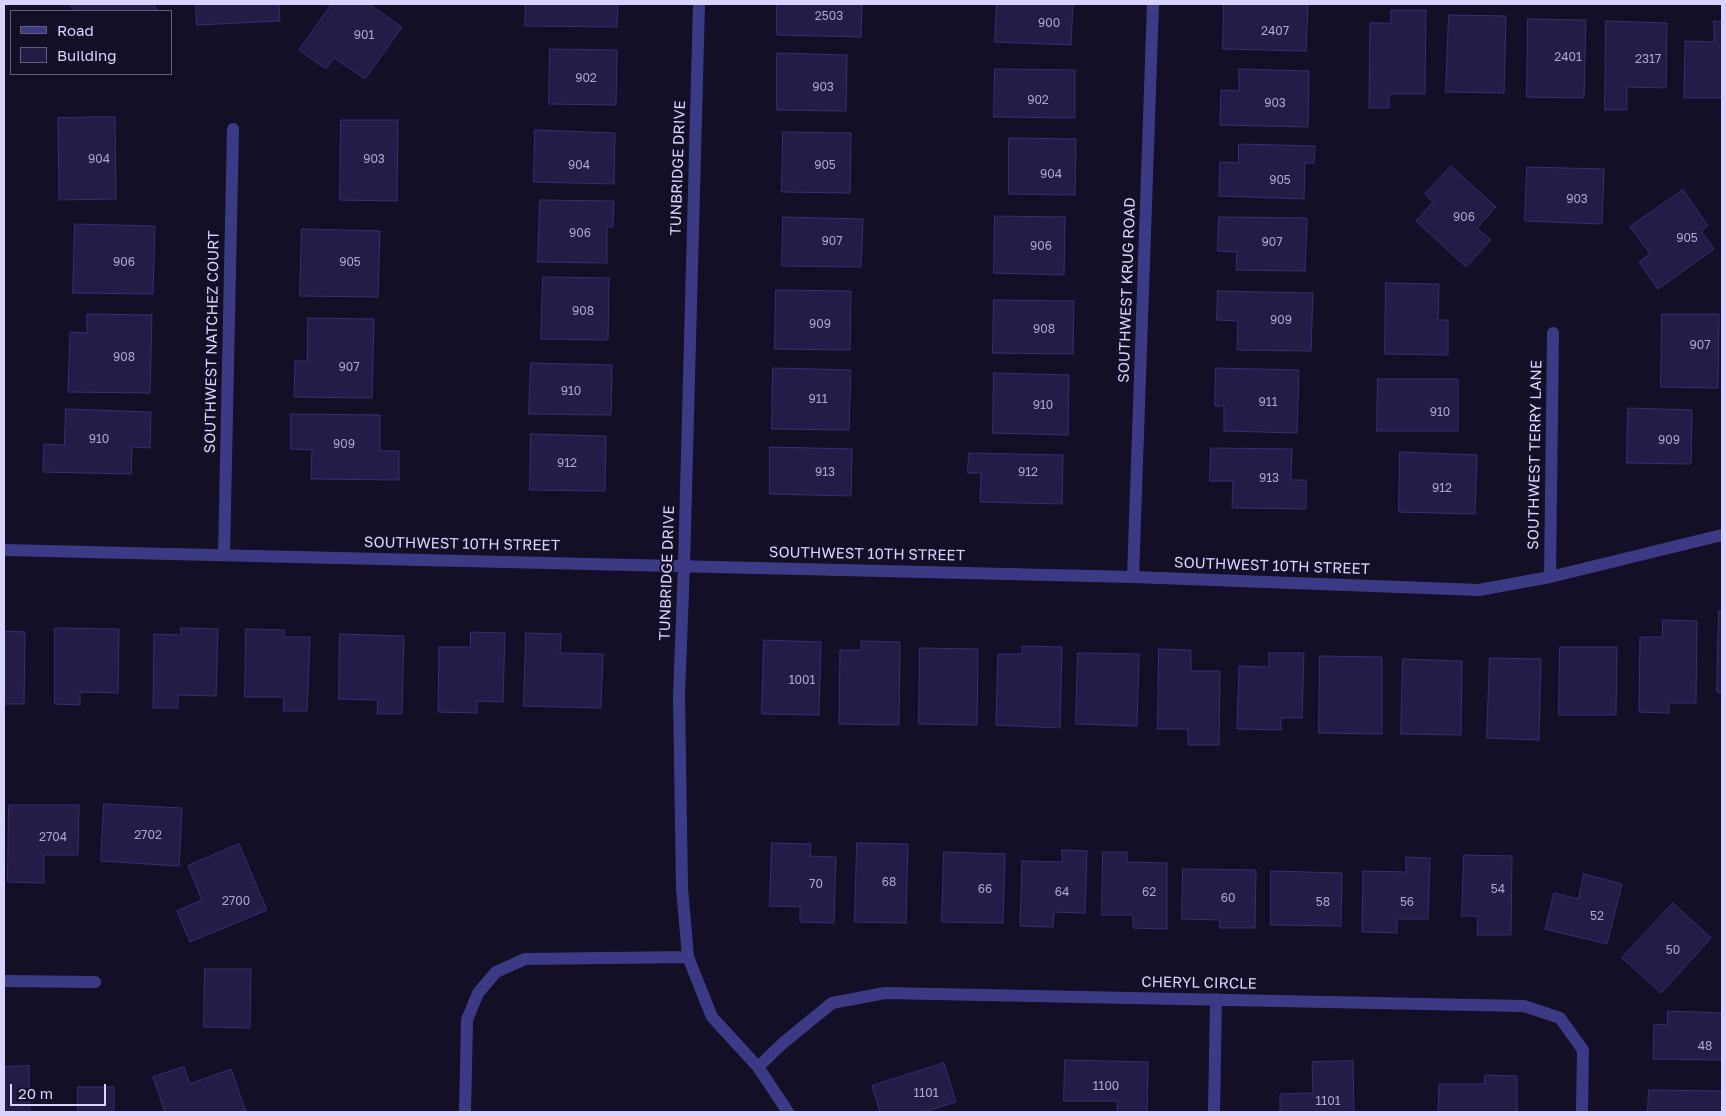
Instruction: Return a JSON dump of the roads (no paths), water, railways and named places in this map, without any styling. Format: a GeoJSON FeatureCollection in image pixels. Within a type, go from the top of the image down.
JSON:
{"type":"FeatureCollection","features":[{"type":"Feature","properties":{"kind":"street","name":"TUNBRIDGE DRIVE"},"geometry":{"type":"LineString","coordinates":[[699,4],[679,696],[682,888],[688,957],[712,1017],[758,1067],[788,1112]]}},
{"type":"Feature","properties":{"kind":"street","name":"SOUTHWEST KRUG ROAD"},"geometry":{"type":"LineString","coordinates":[[1133,577],[1153,4]]}},
{"type":"Feature","properties":{"kind":"street","name":"SOUTHWEST NATCHEZ COURT"},"geometry":{"type":"LineString","coordinates":[[224,555],[232,129]]}},
{"type":"Feature","properties":{"kind":"street","name":"SOUTHWEST TERRY LANE"},"geometry":{"type":"LineString","coordinates":[[1550,577],[1553,332]]}},
{"type":"Feature","properties":{"kind":"street","name":"SOUTHWEST 10TH STREET"},"geometry":{"type":"LineString","coordinates":[[4,550],[1133,577],[1479,590],[1550,577],[1722,535]]}},
{"type":"Feature","properties":{"kind":"street"},"geometry":{"type":"LineString","coordinates":[[465,1112],[467,1020],[478,993],[496,972],[524,959],[688,957]]}},
{"type":"Feature","properties":{"kind":"street"},"geometry":{"type":"LineString","coordinates":[[4,981],[95,982]]}},
{"type":"Feature","properties":{"kind":"street","name":"CHERYL CIRCLE"},"geometry":{"type":"LineString","coordinates":[[758,1067],[782,1043],[832,1004],[885,993],[1524,1006],[1560,1018],[1583,1050],[1582,1112]]}},
{"type":"Feature","properties":{"kind":"street"},"geometry":{"type":"LineString","coordinates":[[1214,1112],[1216,999]]}}]}
